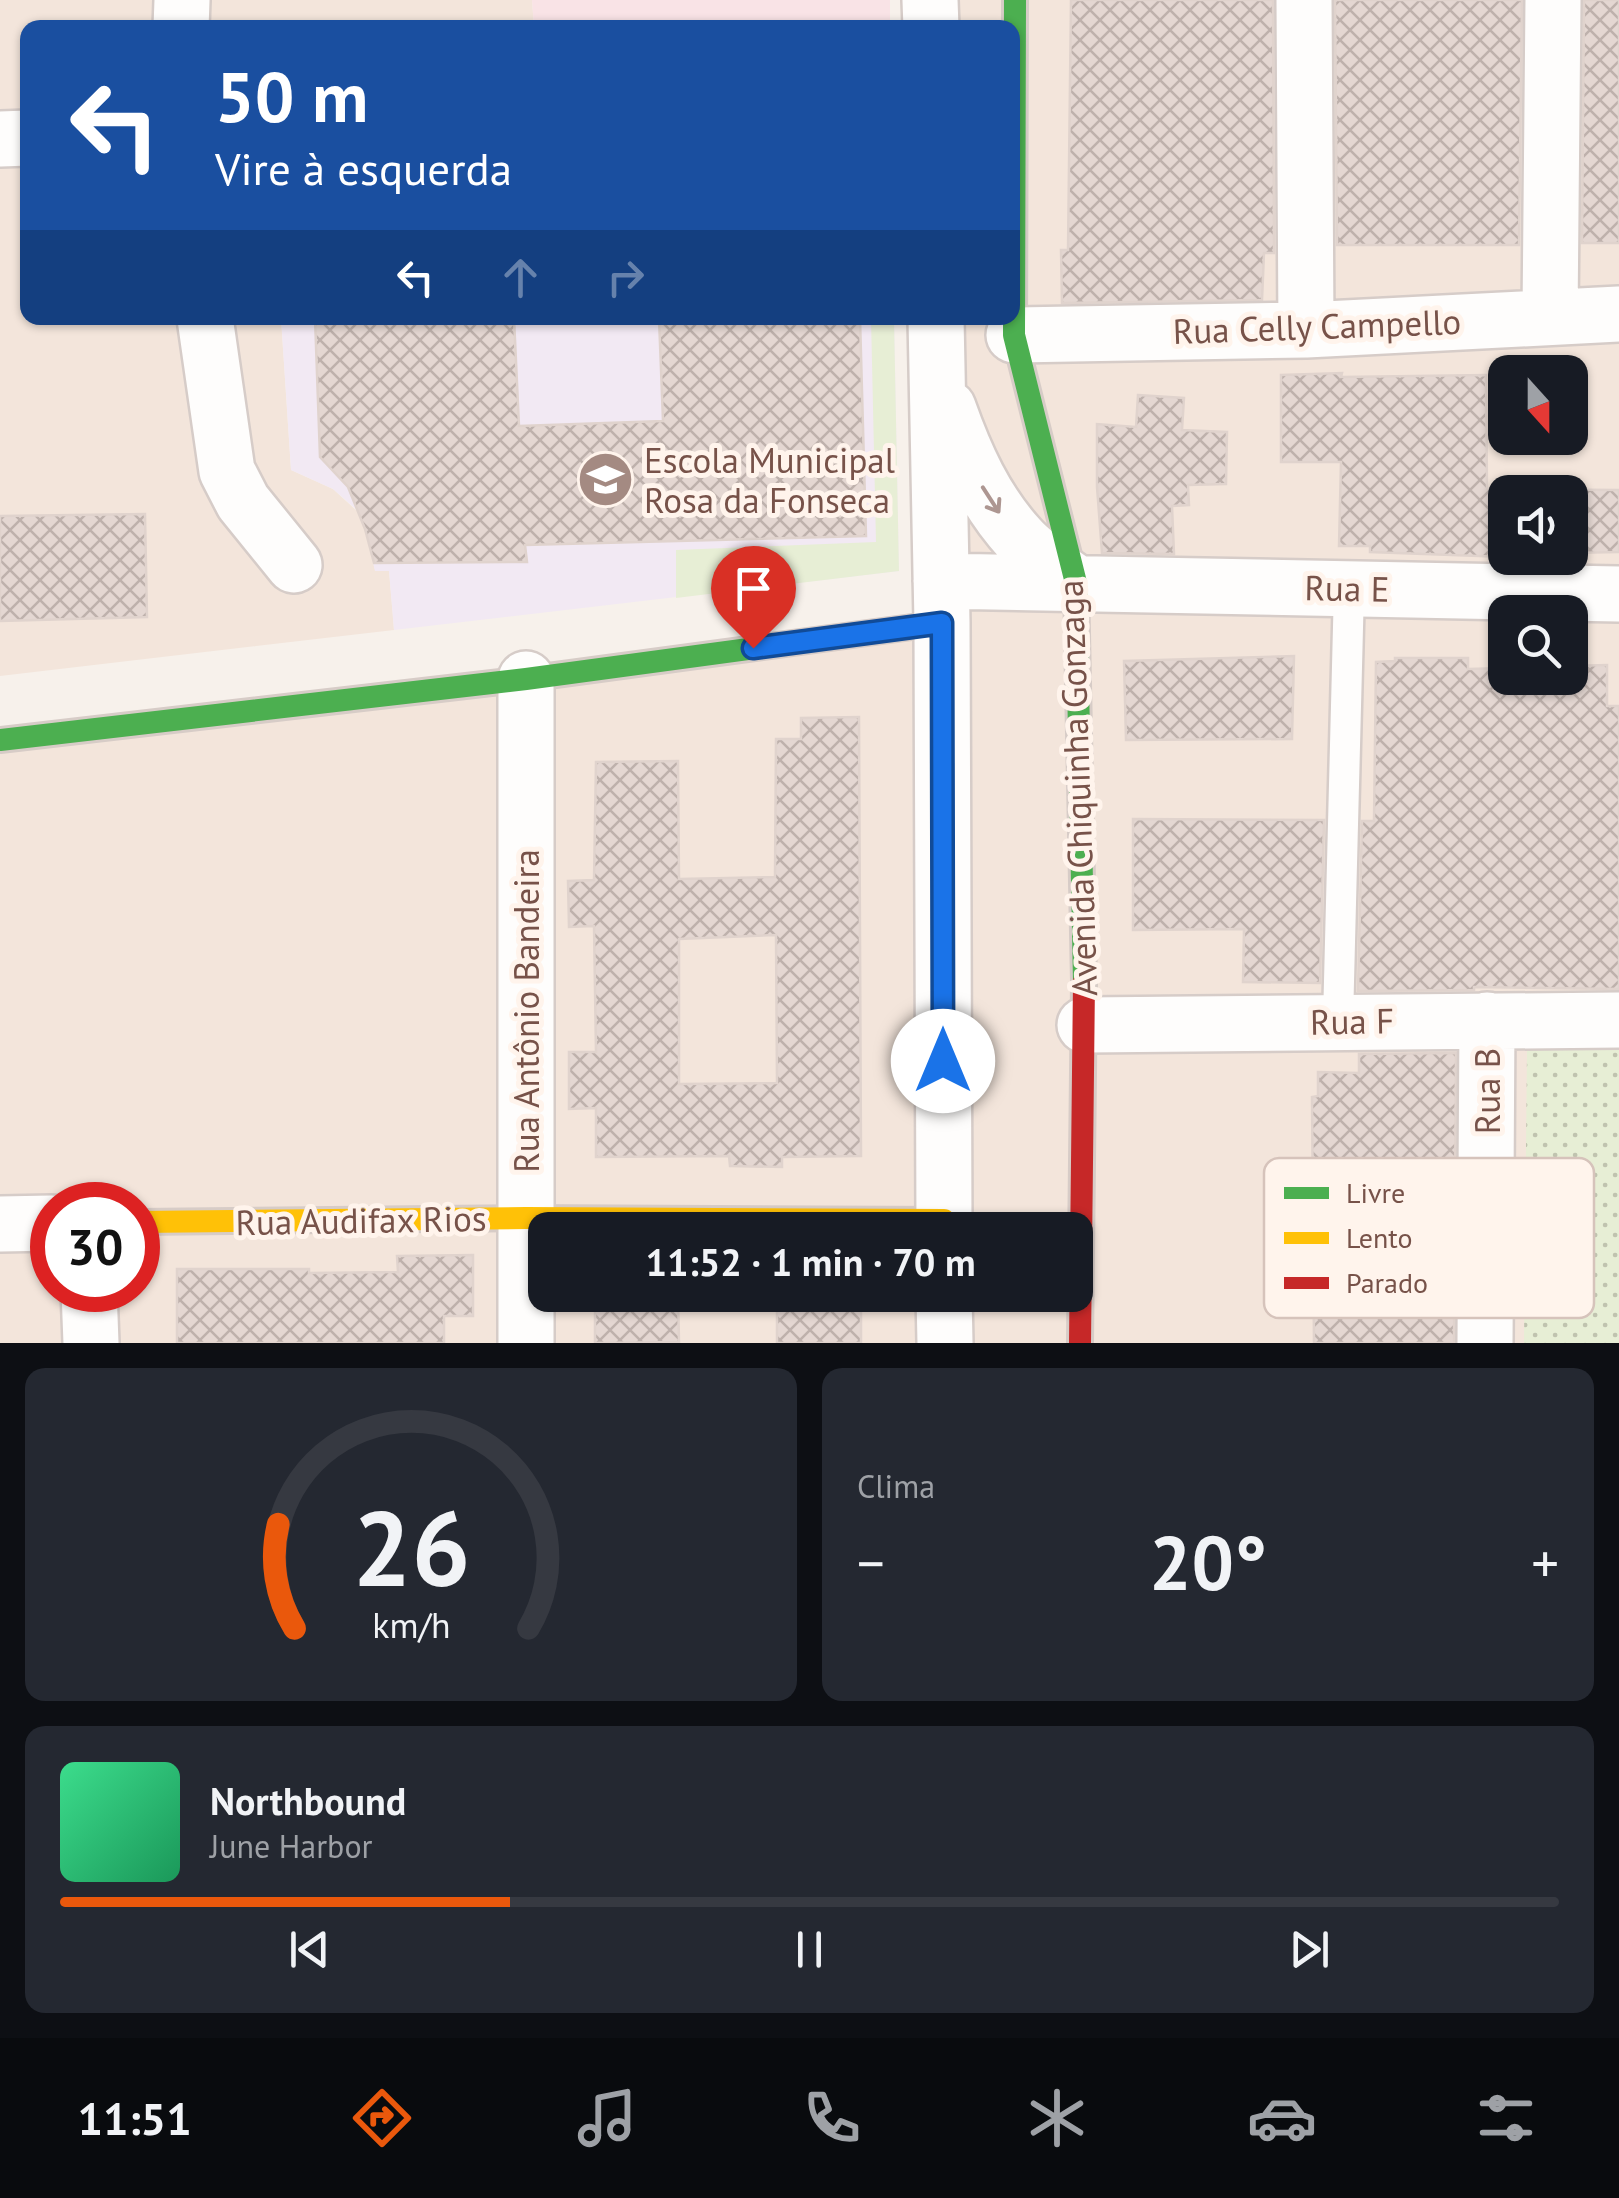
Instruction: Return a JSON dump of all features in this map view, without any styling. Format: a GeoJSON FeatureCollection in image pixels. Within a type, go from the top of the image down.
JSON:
{"type":"FeatureCollection","features":[{"type":"Feature","properties":{"kind":"street"},"geometry":{"type":"LineString","coordinates":[[1304,0],[1306,330]]}},
{"type":"Feature","properties":{"kind":"street"},"geometry":{"type":"LineString","coordinates":[[1550,316],[1553,0]]}},
{"type":"Feature","properties":{"kind":"street","name":"Rua Celly Campello"},"geometry":{"type":"LineString","coordinates":[[1014,335],[1306,330],[1619,314]]}},
{"type":"Feature","properties":{"kind":"street"},"geometry":{"type":"LineString","coordinates":[[206,325],[228,472],[243,502],[294,565]]}},
{"type":"Feature","properties":{"kind":"street"},"geometry":{"type":"LineString","coordinates":[[936,325],[944,1212]]}},
{"type":"Feature","properties":{"kind":"street","name":"Avenida Chiquinha Gonzaga"},"geometry":{"type":"LineString","coordinates":[[1014,325],[1076,584],[1085,1025],[1080,1343]]}},
{"type":"Feature","properties":{"kind":"street"},"geometry":{"type":"LineString","coordinates":[[937,379],[965,456],[989,500],[1022,541],[1076,584]]}},
{"type":"Feature","properties":{"kind":"street","name":"Rua E"},"geometry":{"type":"LineString","coordinates":[[941,602],[1076,584],[1619,594]]}},
{"type":"Feature","properties":{"kind":"street"},"geometry":{"type":"LineString","coordinates":[[0,740],[526,679],[941,602]]}},
{"type":"Feature","properties":{"kind":"street","name":"Rua Antônio Bandeira"},"geometry":{"type":"LineString","coordinates":[[526,679],[526,1343]]}},
{"type":"Feature","properties":{"kind":"street","name":"Rua B"},"geometry":{"type":"LineString","coordinates":[[1486,1158],[1487,1020]]}},
{"type":"Feature","properties":{"kind":"street","name":"Rua F"},"geometry":{"type":"LineString","coordinates":[[1085,1025],[1619,1020]]}},
{"type":"Feature","properties":{"kind":"street","name":"Rua Audifax Rios"},"geometry":{"type":"LineString","coordinates":[[160,1222],[526,1218]]}},
{"type":"Feature","properties":{"kind":"street"},"geometry":{"type":"LineString","coordinates":[[0,1224],[30,1224]]}},
{"type":"Feature","properties":{"kind":"street"},"geometry":{"type":"LineString","coordinates":[[90,1312],[90,1343]]}},
{"type":"Feature","properties":{"kind":"street"},"geometry":{"type":"LineString","coordinates":[[944,1312],[945,1343]]}},
{"type":"Feature","properties":{"kind":"street","name":"Rua B"},"geometry":{"type":"LineString","coordinates":[[1485,1318],[1485,1343]]}},
{"type":"Feature","properties":{"kind":"lane"},"geometry":{"type":"LineString","coordinates":[[1338,1021],[1349,588]]}},
{"type":"Feature","properties":{"kind":"shaded area"},"geometry":{"type":"Polygon","coordinates":[[[0,0],[532,0],[533,20],[20,20],[20,325],[281,325],[291,470],[333,489],[358,512],[375,570],[389,570],[394,630],[0,676],[0,0]]]}},
{"type":"Feature","properties":{"kind":"shaded area"},"geometry":{"type":"Polygon","coordinates":[[[532,0],[890,0],[890,20],[533,20],[532,0]]]}},
{"type":"Feature","properties":{"kind":"shaded area"},"geometry":{"type":"Polygon","coordinates":[[[913,0],[1619,0],[1619,1343],[971,1343],[970,1312],[1093,1312],[1093,1212],[528,1212],[528,1312],[944,1312],[945,1343],[0,1343],[0,740],[939,623],[927,325],[1020,325],[1020,20],[914,20],[913,0]]]}},
{"type":"Feature","properties":{"kind":"shaded area","name":"Escola Municipal Rosa da Fonseca"},"geometry":{"type":"Polygon","coordinates":[[[281,325],[894,325],[899,571],[394,630],[389,571],[375,571],[358,511],[333,489],[291,470],[281,325]]]}},
{"type":"Feature","properties":{"kind":"green space"},"geometry":{"type":"Polygon","coordinates":[[[871,325],[894,325],[899,571],[676,598],[676,550],[876,542],[871,325]]]}},
{"type":"Feature","properties":{"kind":"green space"},"geometry":{"type":"Polygon","coordinates":[[[1527,1049],[1619,1049],[1619,1343],[1524,1343],[1524,1318],[1594,1318],[1594,1158],[1526,1158],[1527,1049]]]}},
{"type":"Feature","properties":{"kind":"building"},"geometry":{"type":"Polygon","coordinates":[[[1071,0],[1273,0],[1274,253],[1264,253],[1262,300],[1062,303],[1061,250],[1068,250],[1071,0]]]}},
{"type":"Feature","properties":{"kind":"building"},"geometry":{"type":"Polygon","coordinates":[[[1335,0],[1522,0],[1519,245],[1337,245],[1335,0]]]}},
{"type":"Feature","properties":{"kind":"building"},"geometry":{"type":"Polygon","coordinates":[[[1584,0],[1619,0],[1619,243],[1582,243],[1584,0]]]}},
{"type":"Feature","properties":{"kind":"building","name":"Escola Municipal Rosa da Fonseca"},"geometry":{"type":"Polygon","coordinates":[[[315,325],[514,325],[519,426],[663,421],[659,325],[860,325],[866,536],[525,545],[527,562],[374,563],[348,487],[320,457],[315,325]]]}},
{"type":"Feature","properties":{"kind":"building"},"geometry":{"type":"Polygon","coordinates":[[[1281,375],[1486,375],[1488,556],[1370,552],[1370,546],[1339,546],[1341,462],[1281,462],[1281,375]]]}},
{"type":"Feature","properties":{"kind":"building"},"geometry":{"type":"Polygon","coordinates":[[[1138,395],[1184,398],[1182,430],[1227,432],[1226,484],[1188,485],[1189,505],[1172,506],[1174,554],[1102,553],[1097,424],[1136,427],[1138,395]]]}},
{"type":"Feature","properties":{"kind":"building"},"geometry":{"type":"Polygon","coordinates":[[[1588,490],[1619,490],[1619,552],[1588,553],[1588,490]]]}},
{"type":"Feature","properties":{"kind":"building"},"geometry":{"type":"Polygon","coordinates":[[[145,514],[147,617],[0,621],[0,516],[145,514]]]}},
{"type":"Feature","properties":{"kind":"building"},"geometry":{"type":"Polygon","coordinates":[[[1294,656],[1292,739],[1126,740],[1124,661],[1294,656]]]}},
{"type":"Feature","properties":{"kind":"building"},"geometry":{"type":"Polygon","coordinates":[[[1468,658],[1468,669],[1488,668],[1488,695],[1588,695],[1588,666],[1607,665],[1607,706],[1619,706],[1619,989],[1474,987],[1358,991],[1362,821],[1374,821],[1376,662],[1468,658]]]}},
{"type":"Feature","properties":{"kind":"building"},"geometry":{"type":"Polygon","coordinates":[[[859,717],[861,1156],[782,1157],[782,1167],[730,1166],[729,1156],[596,1157],[596,1108],[569,1109],[569,1052],[596,1052],[594,926],[569,927],[568,881],[594,880],[596,762],[678,761],[679,879],[775,877],[776,739],[801,739],[801,718],[859,717]],[[776,935],[679,939],[679,1084],[777,1083],[776,935]]]}},
{"type":"Feature","properties":{"kind":"building"},"geometry":{"type":"Polygon","coordinates":[[[1133,819],[1324,820],[1320,983],[1243,982],[1244,929],[1133,930],[1133,819]]]}},
{"type":"Feature","properties":{"kind":"building"},"geometry":{"type":"Polygon","coordinates":[[[1456,1053],[1455,1158],[1312,1158],[1312,1097],[1318,1096],[1318,1072],[1359,1073],[1359,1054],[1456,1053]]]}},
{"type":"Feature","properties":{"kind":"building"},"geometry":{"type":"Polygon","coordinates":[[[473,1255],[473,1316],[444,1316],[444,1343],[177,1343],[177,1269],[398,1272],[397,1256],[473,1255]]]}},
{"type":"Feature","properties":{"kind":"building"},"geometry":{"type":"Polygon","coordinates":[[[595,1312],[678,1312],[679,1342],[595,1343],[595,1312]]]}},
{"type":"Feature","properties":{"kind":"building"},"geometry":{"type":"Polygon","coordinates":[[[777,1312],[861,1312],[861,1343],[777,1343],[777,1312]]]}},
{"type":"Feature","properties":{"kind":"building"},"geometry":{"type":"Polygon","coordinates":[[[1314,1318],[1454,1318],[1454,1343],[1314,1343],[1314,1318]]]}},
{"type":"Feature","properties":{"kind":"traffic: fast"},"geometry":{"type":"LineString","coordinates":[[1015,0],[1015,20]]}},
{"type":"Feature","properties":{"kind":"traffic: fast"},"geometry":{"type":"LineString","coordinates":[[1014,325],[1076,583],[1084,982]]}},
{"type":"Feature","properties":{"kind":"traffic: fast"},"geometry":{"type":"LineString","coordinates":[[0,740],[526,679],[942,623]]}},
{"type":"Feature","properties":{"kind":"traffic: slow"},"geometry":{"type":"LineString","coordinates":[[160,1222],[528,1218]]}},
{"type":"Feature","properties":{"kind":"traffic: jam"},"geometry":{"type":"LineString","coordinates":[[1080,1343],[1084,982]]}},
{"type":"Feature","properties":{"kind":"place","name":"Escola Municipal Rosa da Fonseca"},"geometry":{"type":"Point","coordinates":[605,480]}},
{"type":"Feature","properties":{"kind":"route"},"geometry":{"type":"LineString","coordinates":[[753,648],[942,623],[943,1061]]}}]}
